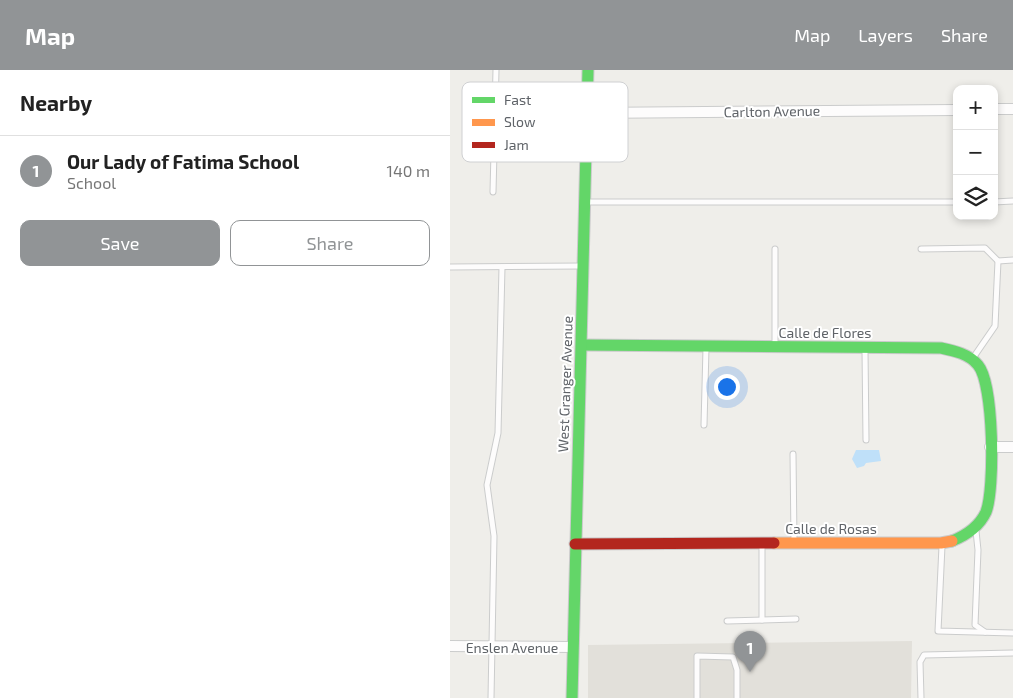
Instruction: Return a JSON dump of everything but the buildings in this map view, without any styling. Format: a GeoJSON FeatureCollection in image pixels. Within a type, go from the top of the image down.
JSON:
{"type":"FeatureCollection","features":[{"type":"Feature","properties":{"kind":"street"},"geometry":{"type":"LineString","coordinates":[[998,109],[1013,109]]}},
{"type":"Feature","properties":{"kind":"street","name":"Carlton Avenue"},"geometry":{"type":"LineString","coordinates":[[628,113],[953,110]]}},
{"type":"Feature","properties":{"kind":"street","name":"West Granger Avenue"},"geometry":{"type":"LineString","coordinates":[[572,698],[586,162]]}},
{"type":"Feature","properties":{"kind":"street","name":"Calle de Flores"},"geometry":{"type":"LineString","coordinates":[[582,345],[953,350],[973,359]]}},
{"type":"Feature","properties":{"kind":"street"},"geometry":{"type":"LineString","coordinates":[[973,359],[980,367],[989,385],[989,504],[983,519],[976,528]]}},
{"type":"Feature","properties":{"kind":"street"},"geometry":{"type":"LineString","coordinates":[[990,447],[1013,447]]}},
{"type":"Feature","properties":{"kind":"street","name":"Calle de Rosas"},"geometry":{"type":"LineString","coordinates":[[576,544],[941,543],[953,541],[976,528]]}},
{"type":"Feature","properties":{"kind":"street","name":"Enslen Avenue"},"geometry":{"type":"LineString","coordinates":[[450,646],[573,647]]}},
{"type":"Feature","properties":{"kind":"lane"},"geometry":{"type":"LineString","coordinates":[[493,192],[494,162]]}},
{"type":"Feature","properties":{"kind":"lane"},"geometry":{"type":"LineString","coordinates":[[998,202],[1013,201]]}},
{"type":"Feature","properties":{"kind":"lane"},"geometry":{"type":"LineString","coordinates":[[586,202],[953,202]]}},
{"type":"Feature","properties":{"kind":"lane"},"geometry":{"type":"LineString","coordinates":[[921,249],[985,248],[998,261],[995,326],[973,359]]}},
{"type":"Feature","properties":{"kind":"lane"},"geometry":{"type":"LineString","coordinates":[[775,249],[776,347]]}},
{"type":"Feature","properties":{"kind":"lane"},"geometry":{"type":"LineString","coordinates":[[998,261],[1013,260]]}},
{"type":"Feature","properties":{"kind":"lane"},"geometry":{"type":"LineString","coordinates":[[450,267],[584,266]]}},
{"type":"Feature","properties":{"kind":"lane"},"geometry":{"type":"LineString","coordinates":[[492,698],[494,536],[487,485],[498,432],[502,267]]}},
{"type":"Feature","properties":{"kind":"lane"},"geometry":{"type":"LineString","coordinates":[[704,425],[706,346]]}},
{"type":"Feature","properties":{"kind":"lane"},"geometry":{"type":"LineString","coordinates":[[865,348],[866,440]]}},
{"type":"Feature","properties":{"kind":"lane"},"geometry":{"type":"LineString","coordinates":[[793,454],[794,544]]}},
{"type":"Feature","properties":{"kind":"lane"},"geometry":{"type":"LineString","coordinates":[[976,528],[978,550],[976,625],[986,633]]}},
{"type":"Feature","properties":{"kind":"lane"},"geometry":{"type":"LineString","coordinates":[[941,543],[943,552],[938,632],[1013,633]]}},
{"type":"Feature","properties":{"kind":"lane"},"geometry":{"type":"LineString","coordinates":[[762,544],[762,620]]}},
{"type":"Feature","properties":{"kind":"lane"},"geometry":{"type":"LineString","coordinates":[[728,621],[796,619]]}},
{"type":"Feature","properties":{"kind":"lane"},"geometry":{"type":"LineString","coordinates":[[920,698],[920,662],[924,655],[1013,653]]}},
{"type":"Feature","properties":{"kind":"lane"},"geometry":{"type":"LineString","coordinates":[[697,698],[697,656],[733,657],[737,670],[736,698]]}},
{"type":"Feature","properties":{"kind":"shaded area"},"geometry":{"type":"Polygon","coordinates":[[[912,641],[911,698],[588,698],[588,645],[912,641]]]}},
{"type":"Feature","properties":{"kind":"water"},"geometry":{"type":"Polygon","coordinates":[[[856,450],[879,450],[881,461],[866,463],[864,466],[857,468],[852,459],[856,450]]]}},
{"type":"Feature","properties":{"kind":"traffic: fast"},"geometry":{"type":"LineString","coordinates":[[588,70],[588,82]]}},
{"type":"Feature","properties":{"kind":"traffic: fast"},"geometry":{"type":"LineString","coordinates":[[572,698],[586,162]]}},
{"type":"Feature","properties":{"kind":"traffic: fast"},"geometry":{"type":"LineString","coordinates":[[582,345],[941,348],[966,356],[978,365],[987,393],[990,414],[991,482],[986,512],[980,522],[972,530],[952,541]]}},
{"type":"Feature","properties":{"kind":"traffic: slow"},"geometry":{"type":"LineString","coordinates":[[774,543],[941,543],[952,541]]}},
{"type":"Feature","properties":{"kind":"traffic: jam"},"geometry":{"type":"LineString","coordinates":[[575,544],[774,543]]}},
{"type":"Feature","properties":{"kind":"place","name":"Our Lady of Fatima School"},"geometry":{"type":"Point","coordinates":[750,672]}}]}
